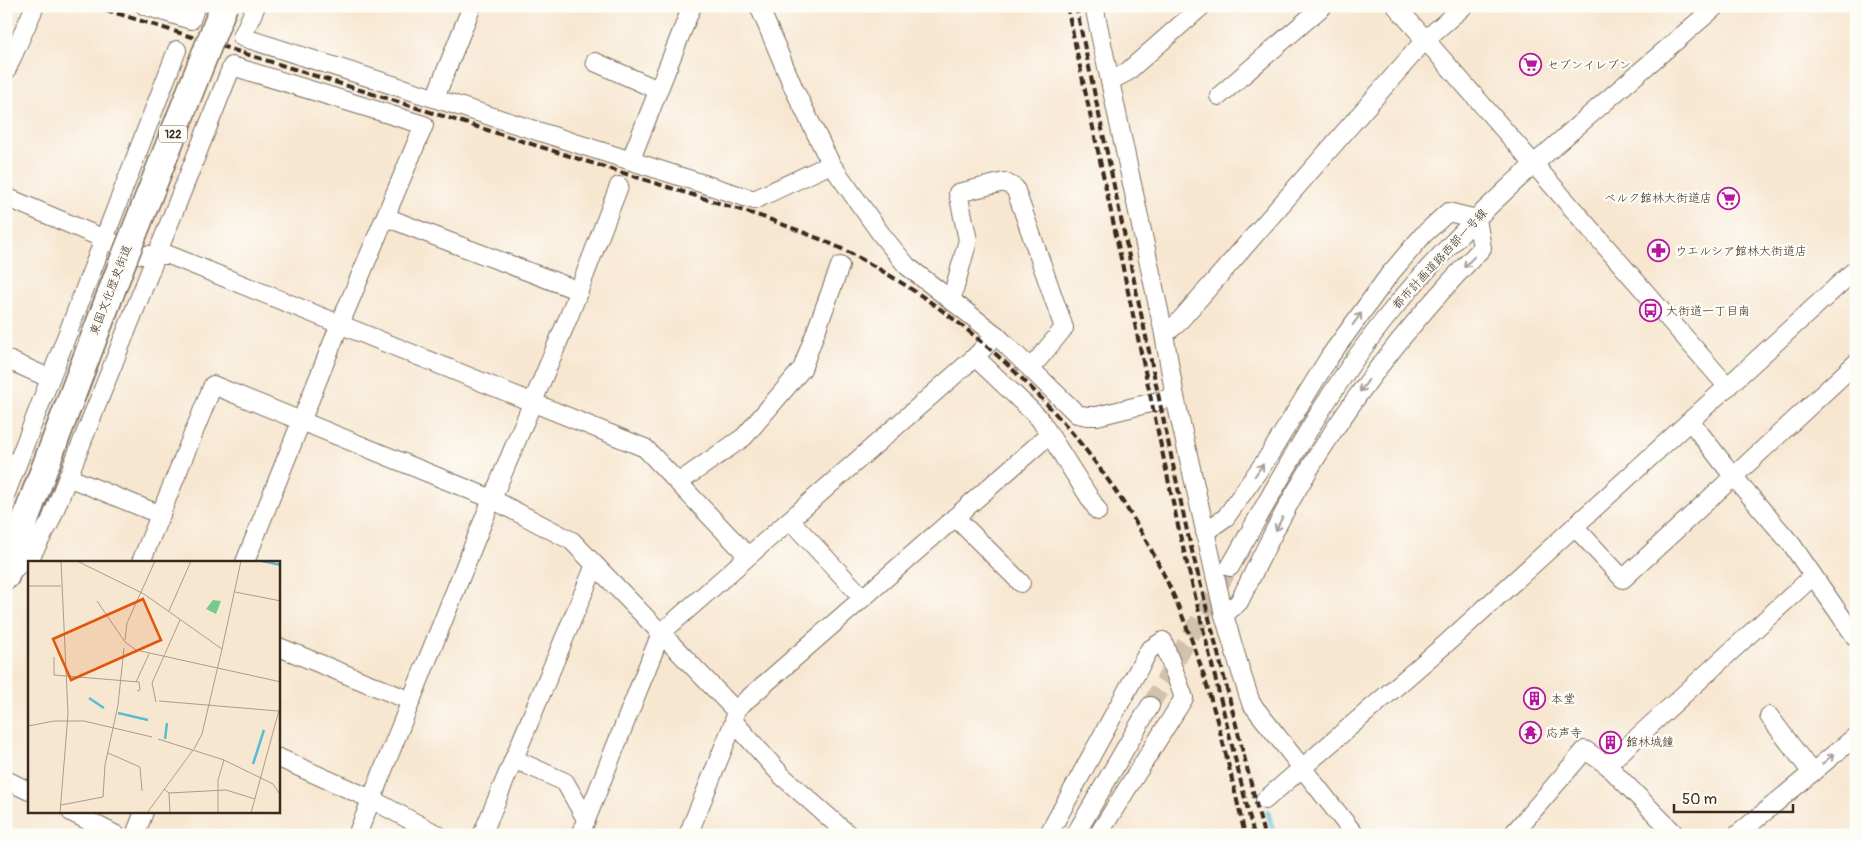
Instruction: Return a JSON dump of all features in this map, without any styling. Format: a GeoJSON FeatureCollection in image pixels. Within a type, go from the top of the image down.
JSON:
{"type":"FeatureCollection","features":[{"type":"Feature","properties":{"kind":"highway","name":"東国文化歴史街道"},"geometry":{"type":"LineString","coordinates":[[6,575],[123,261],[224,6]]}},
{"type":"Feature","properties":{"kind":"street"},"geometry":{"type":"LineString","coordinates":[[6,71],[35,6]]}},
{"type":"Feature","properties":{"kind":"street"},"geometry":{"type":"LineString","coordinates":[[145,6],[190,20],[196,6]]}},
{"type":"Feature","properties":{"kind":"street"},"geometry":{"type":"LineString","coordinates":[[256,6],[242,37],[631,159],[754,200],[831,164]]}},
{"type":"Feature","properties":{"kind":"street"},"geometry":{"type":"LineString","coordinates":[[435,98],[472,6]]}},
{"type":"Feature","properties":{"kind":"street"},"geometry":{"type":"LineString","coordinates":[[631,159],[692,6]]}},
{"type":"Feature","properties":{"kind":"street"},"geometry":{"type":"LineString","coordinates":[[759,6],[794,88],[831,164],[907,266],[996,335],[1077,414],[1097,416],[1175,397]]}},
{"type":"Feature","properties":{"kind":"street"},"geometry":{"type":"LineString","coordinates":[[1094,6],[1205,532],[1224,615],[1251,703],[1300,768],[1355,835]]}},
{"type":"Feature","properties":{"kind":"street"},"geometry":{"type":"LineString","coordinates":[[1110,81],[1127,72],[1202,6]]}},
{"type":"Feature","properties":{"kind":"street"},"geometry":{"type":"LineString","coordinates":[[1219,96],[1323,6]]}},
{"type":"Feature","properties":{"kind":"street"},"geometry":{"type":"LineString","coordinates":[[1396,6],[1728,387]]}},
{"type":"Feature","properties":{"kind":"street"},"geometry":{"type":"LineString","coordinates":[[1164,334],[1176,325],[1425,40],[1464,6]]}},
{"type":"Feature","properties":{"kind":"street","name":"都市計画道路西部一号線"},"geometry":{"type":"LineString","coordinates":[[1230,567],[1292,457],[1349,370],[1408,291],[1477,219],[1716,6]]}},
{"type":"Feature","properties":{"kind":"street"},"geometry":{"type":"LineString","coordinates":[[6,493],[177,50]]}},
{"type":"Feature","properties":{"kind":"street"},"geometry":{"type":"LineString","coordinates":[[595,62],[658,90]]}},
{"type":"Feature","properties":{"kind":"street"},"geometry":{"type":"LineString","coordinates":[[6,575],[32,554],[50,522],[70,478],[232,66],[424,125],[340,324],[245,561]]}},
{"type":"Feature","properties":{"kind":"street"},"geometry":{"type":"LineString","coordinates":[[164,85],[216,105]]}},
{"type":"Feature","properties":{"kind":"street"},"geometry":{"type":"LineString","coordinates":[[951,301],[968,240],[958,193],[1004,182],[1010,184],[1016,188],[1064,328],[1060,336],[1030,368]]}},
{"type":"Feature","properties":{"kind":"street"},"geometry":{"type":"LineString","coordinates":[[357,835],[492,499],[579,291],[619,186]]}},
{"type":"Feature","properties":{"kind":"street"},"geometry":{"type":"LineString","coordinates":[[6,197],[142,255],[169,255],[645,448],[748,556]]}},
{"type":"Feature","properties":{"kind":"street"},"geometry":{"type":"LineString","coordinates":[[1205,532],[1226,517],[1268,457],[1330,356],[1389,275],[1423,235],[1448,212],[1477,219],[1482,248],[1386,355],[1352,403],[1298,488],[1239,602],[1224,615]]}},
{"type":"Feature","properties":{"kind":"street"},"geometry":{"type":"LineString","coordinates":[[386,217],[477,254],[513,265],[579,291]]}},
{"type":"Feature","properties":{"kind":"street"},"geometry":{"type":"LineString","coordinates":[[679,482],[744,437],[802,369],[840,266]]}},
{"type":"Feature","properties":{"kind":"street"},"geometry":{"type":"LineString","coordinates":[[1265,800],[1449,640],[1575,527],[1856,269]]}},
{"type":"Feature","properties":{"kind":"street"},"geometry":{"type":"LineString","coordinates":[[583,827],[660,633],[975,357],[996,335]]}},
{"type":"Feature","properties":{"kind":"street"},"geometry":{"type":"LineString","coordinates":[[975,357],[1039,418],[1098,511]]}},
{"type":"Feature","properties":{"kind":"street"},"geometry":{"type":"LineString","coordinates":[[6,359],[50,378]]}},
{"type":"Feature","properties":{"kind":"street"},"geometry":{"type":"LineString","coordinates":[[1575,527],[1623,579],[1856,363]]}},
{"type":"Feature","properties":{"kind":"street"},"geometry":{"type":"LineString","coordinates":[[141,561],[213,385],[492,499],[572,540],[660,633],[734,716],[782,776],[849,835]]}},
{"type":"Feature","properties":{"kind":"street"},"geometry":{"type":"LineString","coordinates":[[1691,422],[1733,476],[1792,545],[1856,638]]}},
{"type":"Feature","properties":{"kind":"street"},"geometry":{"type":"LineString","coordinates":[[688,835],[734,716],[863,598],[1049,434]]}},
{"type":"Feature","properties":{"kind":"street"},"geometry":{"type":"LineString","coordinates":[[70,478],[160,515]]}},
{"type":"Feature","properties":{"kind":"street"},"geometry":{"type":"LineString","coordinates":[[955,517],[1021,583]]}},
{"type":"Feature","properties":{"kind":"street"},"geometry":{"type":"LineString","coordinates":[[790,520],[863,598]]}},
{"type":"Feature","properties":{"kind":"street"},"geometry":{"type":"LineString","coordinates":[[482,835],[595,565]]}},
{"type":"Feature","properties":{"kind":"street"},"geometry":{"type":"LineString","coordinates":[[1607,766],[1813,576]]}},
{"type":"Feature","properties":{"kind":"street"},"geometry":{"type":"LineString","coordinates":[[1048,835],[1149,650],[1163,641],[1184,698],[1098,835]]}},
{"type":"Feature","properties":{"kind":"street"},"geometry":{"type":"LineString","coordinates":[[280,647],[411,701]]}},
{"type":"Feature","properties":{"kind":"street"},"geometry":{"type":"LineString","coordinates":[[1075,835],[1150,706]]}},
{"type":"Feature","properties":{"kind":"street"},"geometry":{"type":"LineString","coordinates":[[1769,716],[1812,773]]}},
{"type":"Feature","properties":{"kind":"street"},"geometry":{"type":"LineString","coordinates":[[1737,835],[1856,736]]}},
{"type":"Feature","properties":{"kind":"street"},"geometry":{"type":"LineString","coordinates":[[1512,835],[1585,750],[1607,766],[1676,835]]}},
{"type":"Feature","properties":{"kind":"street"},"geometry":{"type":"LineString","coordinates":[[280,758],[371,799],[438,835]]}},
{"type":"Feature","properties":{"kind":"street"},"geometry":{"type":"LineString","coordinates":[[514,759],[565,782],[583,827]]}},
{"type":"Feature","properties":{"kind":"street"},"geometry":{"type":"LineString","coordinates":[[6,780],[28,791]]}},
{"type":"Feature","properties":{"kind":"street"},"geometry":{"type":"LineString","coordinates":[[75,814],[116,835]]}},
{"type":"Feature","properties":{"kind":"street"},"geometry":{"type":"LineString","coordinates":[[135,835],[143,814]]}},
{"type":"Feature","properties":{"kind":"waterway"},"geometry":{"type":"LineString","coordinates":[[1268,812],[1274,835]]}},
{"type":"Feature","properties":{"kind":"tunnel"},"geometry":{"type":"LineString","coordinates":[[1150,706],[1230,567]]}},
{"type":"Feature","properties":{"kind":"railway"},"geometry":{"type":"LineString","coordinates":[[94,6],[766,218],[850,253],[905,285],[958,322],[1007,364],[1052,410],[1093,460],[1130,513],[1161,569],[1196,653],[1220,731],[1245,835]]}},
{"type":"Feature","properties":{"kind":"railway"},"geometry":{"type":"LineString","coordinates":[[1067,6],[1180,535],[1254,835]]}},
{"type":"Feature","properties":{"kind":"railway"},"geometry":{"type":"LineString","coordinates":[[1076,6],[1187,531],[1264,835]]}},
{"type":"Feature","properties":{"kind":"place","name":"セブンイレブン"},"geometry":{"type":"Point","coordinates":[1531,65]}},
{"type":"Feature","properties":{"kind":"place","name":"ベルク館林大街道店"},"geometry":{"type":"Point","coordinates":[1728,198]}},
{"type":"Feature","properties":{"kind":"place","name":"ウエルシア館林大街道店"},"geometry":{"type":"Point","coordinates":[1659,251]}},
{"type":"Feature","properties":{"kind":"place","name":"大街道一丁目南"},"geometry":{"type":"Point","coordinates":[1650,311]}},
{"type":"Feature","properties":{"kind":"place","name":"本堂"},"geometry":{"type":"Point","coordinates":[1535,699]}},
{"type":"Feature","properties":{"kind":"place","name":"応声寺"},"geometry":{"type":"Point","coordinates":[1530,733]}},
{"type":"Feature","properties":{"kind":"place","name":"館林城鐘"},"geometry":{"type":"Point","coordinates":[1610,742]}}]}
